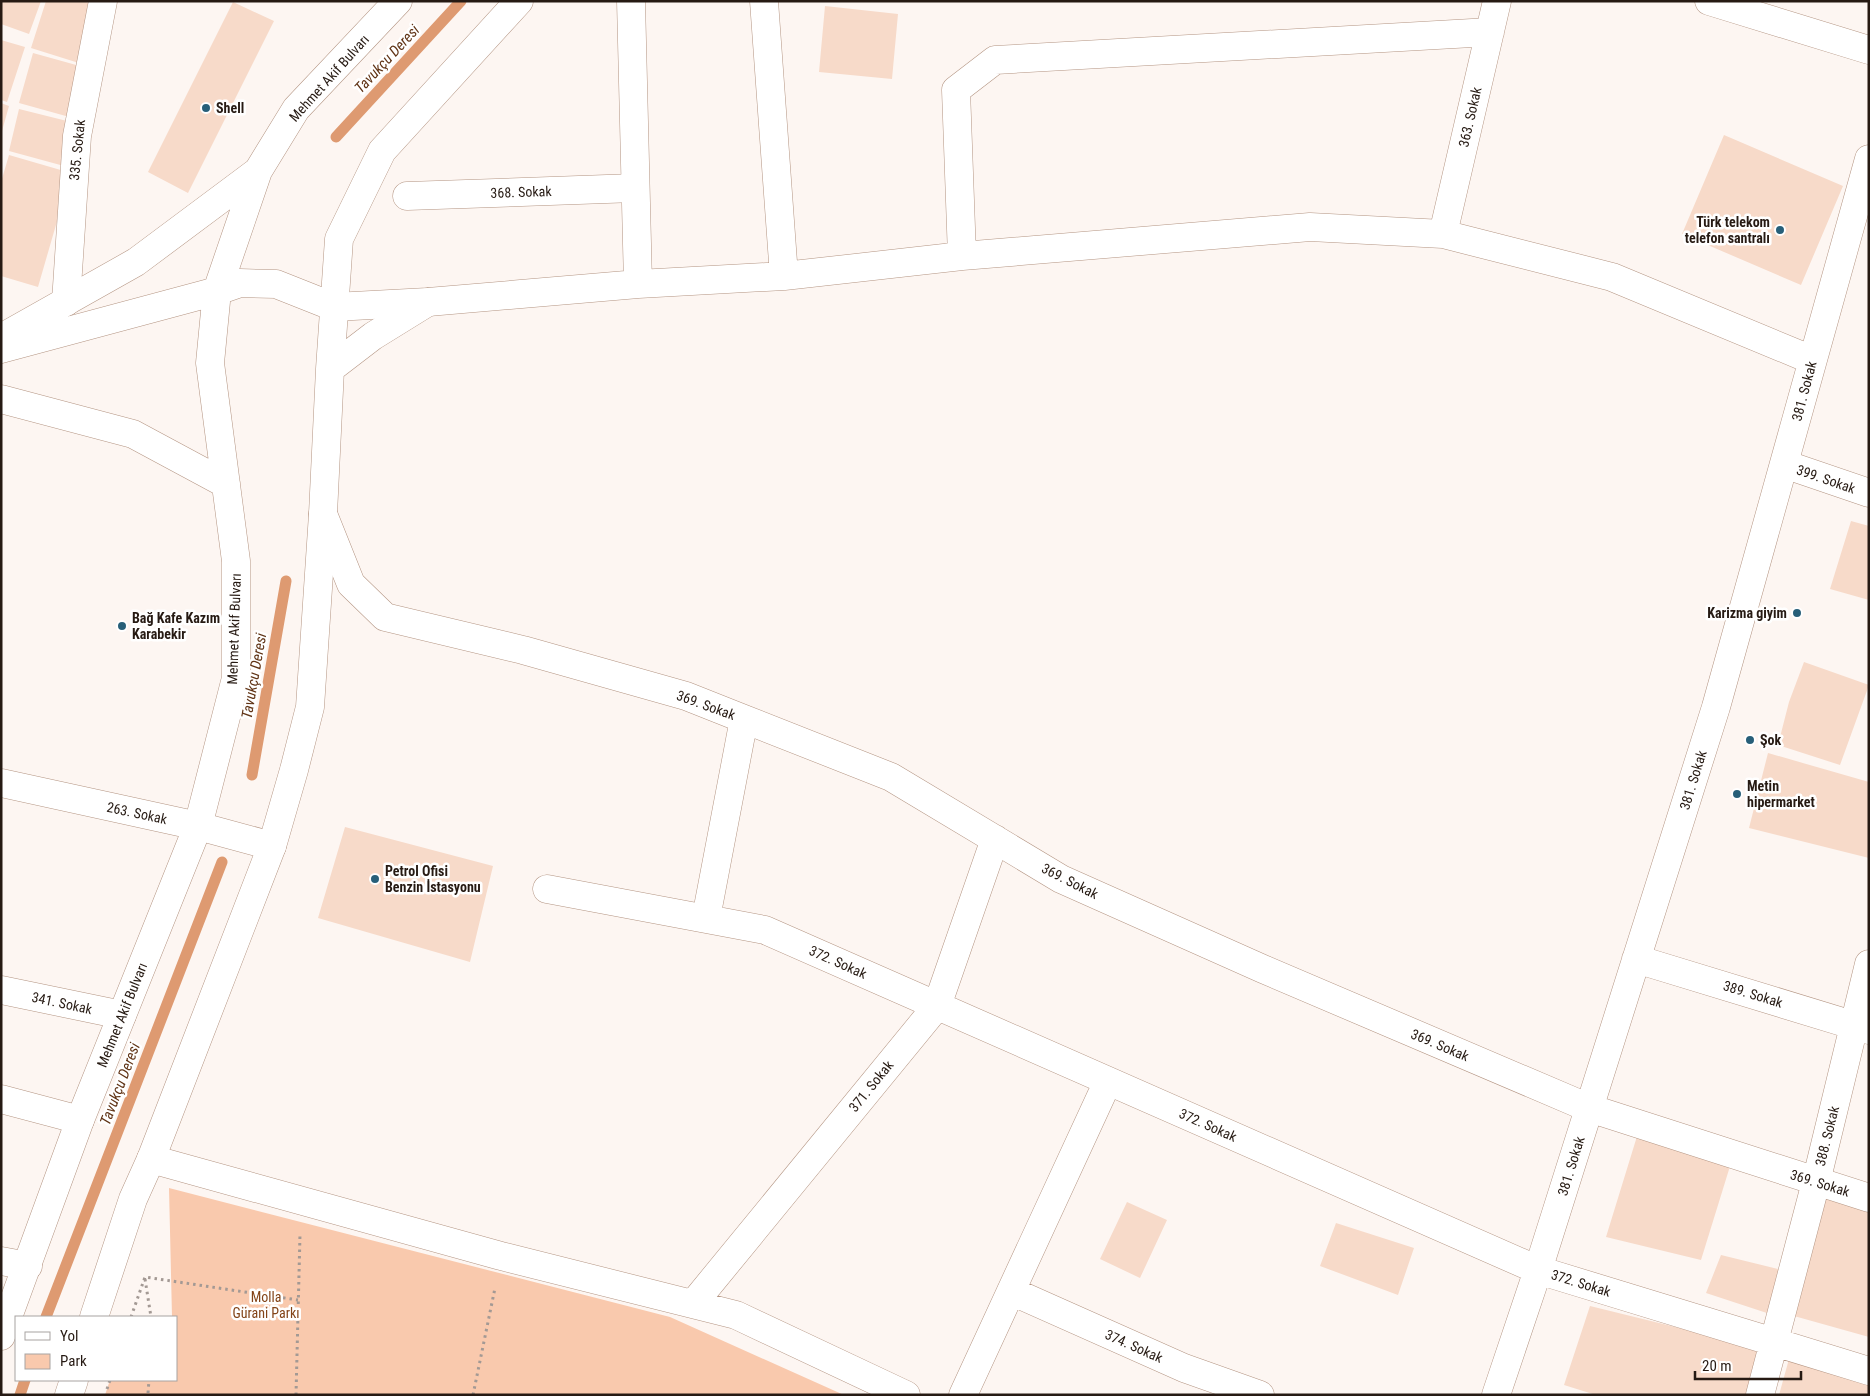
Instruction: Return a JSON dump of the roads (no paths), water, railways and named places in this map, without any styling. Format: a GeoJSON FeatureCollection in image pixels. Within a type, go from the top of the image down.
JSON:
{"type":"FeatureCollection","features":[{"type":"Feature","properties":{"kind":"street","name":"335. Sokak"},"geometry":{"type":"LineString","coordinates":[[66,302],[76,136],[103,1]]}},
{"type":"Feature","properties":{"kind":"street","name":"Mehmet Akif Bulvarı"},"geometry":{"type":"LineString","coordinates":[[1,1336],[80,1120],[198,826],[236,678],[236,562],[210,363],[217,291],[258,170],[296,110],[398,1]]}},
{"type":"Feature","properties":{"kind":"street"},"geometry":{"type":"LineString","coordinates":[[94,1316],[133,1199],[151,1159],[272,846],[310,706],[324,514],[330,369],[339,239],[382,151],[519,1]]}},
{"type":"Feature","properties":{"kind":"street"},"geometry":{"type":"LineString","coordinates":[[631,1],[638,284]]}},
{"type":"Feature","properties":{"kind":"street"},"geometry":{"type":"LineString","coordinates":[[764,1],[784,276]]}},
{"type":"Feature","properties":{"kind":"street","name":"363. Sokak"},"geometry":{"type":"LineString","coordinates":[[1443,234],[1497,1]]}},
{"type":"Feature","properties":{"kind":"street"},"geometry":{"type":"LineString","coordinates":[[1709,1],[1869,50]]}},
{"type":"Feature","properties":{"kind":"street"},"geometry":{"type":"LineString","coordinates":[[962,256],[956,90],[995,60],[1490,32]]}},
{"type":"Feature","properties":{"kind":"street","name":"381. Sokak"},"geometry":{"type":"LineString","coordinates":[[1496,1395],[1538,1270],[1716,706],[1869,159]]}},
{"type":"Feature","properties":{"kind":"street"},"geometry":{"type":"LineString","coordinates":[[1,338],[136,262],[258,170]]}},
{"type":"Feature","properties":{"kind":"street","name":"368. Sokak"},"geometry":{"type":"LineString","coordinates":[[407,196],[635,188]]}},
{"type":"Feature","properties":{"kind":"street"},"geometry":{"type":"LineString","coordinates":[[1,349],[217,291],[240,283],[276,284],[334,307],[428,302],[638,284],[784,276],[962,256],[1310,226],[1443,234],[1612,277],[1812,360]]}},
{"type":"Feature","properties":{"kind":"street"},"geometry":{"type":"LineString","coordinates":[[330,369],[373,336],[428,302]]}},
{"type":"Feature","properties":{"kind":"street"},"geometry":{"type":"LineString","coordinates":[[1,399],[134,434],[226,484]]}},
{"type":"Feature","properties":{"kind":"street","name":"399. Sokak"},"geometry":{"type":"LineString","coordinates":[[1784,464],[1869,493]]}},
{"type":"Feature","properties":{"kind":"street","name":"369. Sokak"},"geometry":{"type":"LineString","coordinates":[[324,514],[351,584],[385,617],[523,650],[686,696],[891,778],[1061,879],[1262,969],[1589,1108],[1869,1198]]}},
{"type":"Feature","properties":{"kind":"street"},"geometry":{"type":"LineString","coordinates":[[706,918],[744,719]]}},
{"type":"Feature","properties":{"kind":"street","name":"263. Sokak"},"geometry":{"type":"LineString","coordinates":[[1,783],[198,826],[272,846]]}},
{"type":"Feature","properties":{"kind":"street","name":"371. Sokak"},"geometry":{"type":"LineString","coordinates":[[693,1304],[937,1006],[995,839]]}},
{"type":"Feature","properties":{"kind":"street","name":"372. Sokak"},"geometry":{"type":"LineString","coordinates":[[547,889],[765,930],[1538,1270],[1775,1344],[1869,1371]]}},
{"type":"Feature","properties":{"kind":"street","name":"389. Sokak"},"geometry":{"type":"LineString","coordinates":[[1636,959],[1861,1028]]}},
{"type":"Feature","properties":{"kind":"street","name":"388. Sokak"},"geometry":{"type":"LineString","coordinates":[[1760,1395],[1775,1344],[1816,1182],[1861,1028],[1869,964]]}},
{"type":"Feature","properties":{"kind":"street","name":"341. Sokak"},"geometry":{"type":"LineString","coordinates":[[1,990],[122,1015]]}},
{"type":"Feature","properties":{"kind":"street"},"geometry":{"type":"LineString","coordinates":[[963,1395],[1108,1081]]}},
{"type":"Feature","properties":{"kind":"street"},"geometry":{"type":"LineString","coordinates":[[1,1099],[80,1120]]}},
{"type":"Feature","properties":{"kind":"street"},"geometry":{"type":"LineString","coordinates":[[151,1159],[501,1256],[736,1315],[906,1395]]}},
{"type":"Feature","properties":{"kind":"street"},"geometry":{"type":"LineString","coordinates":[[1,1261],[28,1266]]}},
{"type":"Feature","properties":{"kind":"street","name":"374. Sokak"},"geometry":{"type":"LineString","coordinates":[[1011,1291],[1184,1368],[1260,1395]]}},
{"type":"Feature","properties":{"kind":"street"},"geometry":{"type":"LineString","coordinates":[[69,1395],[74,1381]]}},
{"type":"Feature","properties":{"kind":"waterway","name":"Tavukçu Deresi"},"geometry":{"type":"LineString","coordinates":[[336,137],[461,1]]}},
{"type":"Feature","properties":{"kind":"waterway","name":"Tavukçu Deresi"},"geometry":{"type":"LineString","coordinates":[[252,775],[286,581]]}},
{"type":"Feature","properties":{"kind":"waterway","name":"Tavukçu Deresi"},"geometry":{"type":"LineString","coordinates":[[46,1316],[222,862]]}},
{"type":"Feature","properties":{"kind":"waterway","name":"Tavukçu Deresi"},"geometry":{"type":"LineString","coordinates":[[20,1395],[25,1381]]}},
{"type":"Feature","properties":{"kind":"place","name":"Shell"},"geometry":{"type":"Point","coordinates":[206,108]}},
{"type":"Feature","properties":{"kind":"place","name":"Türk telekom telefon santralı"},"geometry":{"type":"Point","coordinates":[1780,230]}},
{"type":"Feature","properties":{"kind":"place","name":"Karizma giyim"},"geometry":{"type":"Point","coordinates":[1797,613]}},
{"type":"Feature","properties":{"kind":"place","name":"Bağ Kafe Kazım Karabekir"},"geometry":{"type":"Point","coordinates":[122,626]}},
{"type":"Feature","properties":{"kind":"place","name":"Şok"},"geometry":{"type":"Point","coordinates":[1750,740]}},
{"type":"Feature","properties":{"kind":"place","name":"Metin hipermarket"},"geometry":{"type":"Point","coordinates":[1737,794]}},
{"type":"Feature","properties":{"kind":"place","name":"Petrol Ofisi Benzin İstasyonu"},"geometry":{"type":"Point","coordinates":[375,879]}},
{"type":"Feature","properties":{"kind":"park label","name":"Molla Gürani Parkı"},"geometry":{"type":"Point","coordinates":[266,1305]}}]}
